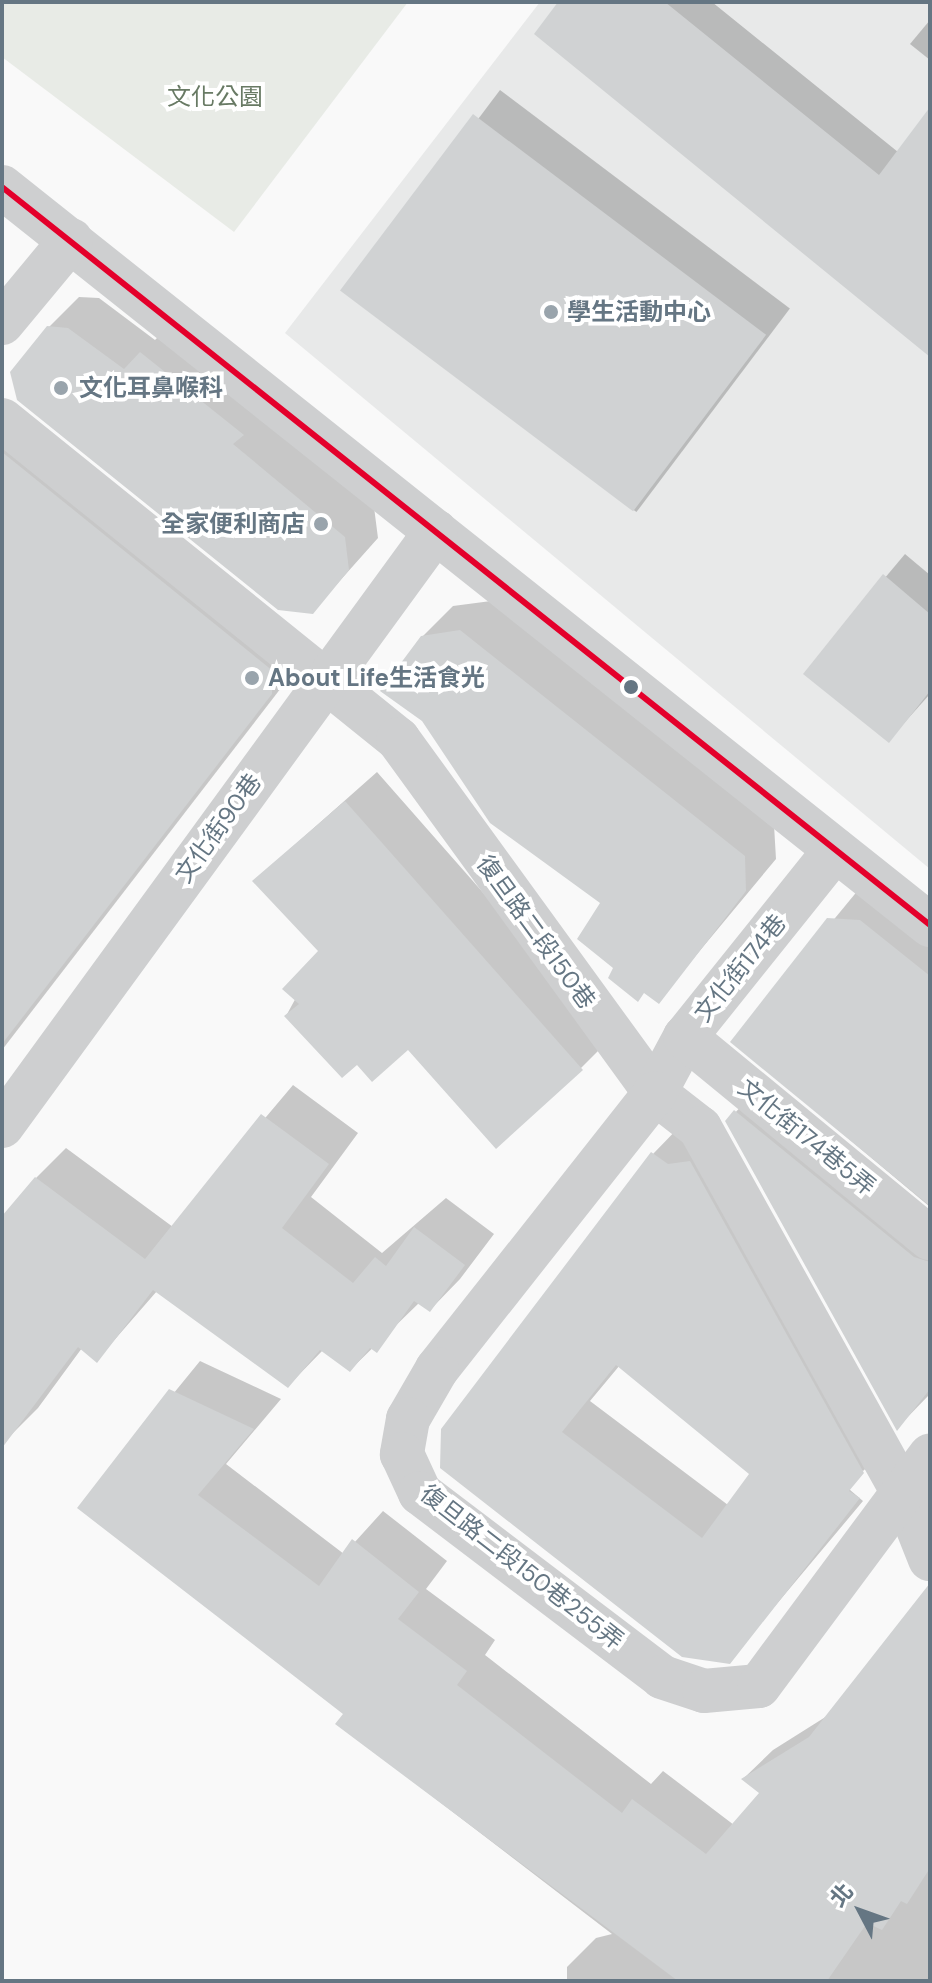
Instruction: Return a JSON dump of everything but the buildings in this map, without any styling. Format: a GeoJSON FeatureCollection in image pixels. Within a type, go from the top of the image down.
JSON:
{"type":"FeatureCollection","features":[{"type":"Feature","properties":{"kind":"street"},"geometry":{"type":"LineString","coordinates":[[2,187],[930,925]]}},
{"type":"Feature","properties":{"kind":"street"},"geometry":{"type":"LineString","coordinates":[[2,323],[71,240]]}},
{"type":"Feature","properties":{"kind":"street","name":"復旦路二段150巷"},"geometry":{"type":"LineString","coordinates":[[2,420],[398,739],[655,1093],[700,1128],[905,1496],[930,1559]]}},
{"type":"Feature","properties":{"kind":"street","name":"文化街90巷"},"geometry":{"type":"LineString","coordinates":[[2,1126],[436,531]]}},
{"type":"Feature","properties":{"kind":"street","name":"文化街174巷"},"geometry":{"type":"LineString","coordinates":[[655,1093],[685,1037],[835,850]]}},
{"type":"Feature","properties":{"kind":"street","name":"文化街174巷5弄"},"geometry":{"type":"LineString","coordinates":[[685,1037],[930,1238]]}},
{"type":"Feature","properties":{"kind":"street","name":"復旦路二段150巷255弄"},"geometry":{"type":"LineString","coordinates":[[655,1093],[437,1369],[408,1419],[402,1454],[420,1493],[662,1677],[704,1691],[759,1686],[905,1496],[930,1456]]}},
{"type":"Feature","properties":{"kind":"shaded area"},"geometry":{"type":"Polygon","coordinates":[[[540,2],[930,2],[930,869],[285,333],[540,2]]]}},
{"type":"Feature","properties":{"kind":"green space","name":"文化公園"},"geometry":{"type":"Polygon","coordinates":[[[2,2],[408,2],[234,232],[2,57],[2,2]]]}},
{"type":"Feature","properties":{"kind":"transit line"},"geometry":{"type":"LineString","coordinates":[[2,187],[930,925]]}},
{"type":"Feature","properties":{"kind":"place","name":"學生活動中心"},"geometry":{"type":"Point","coordinates":[551,312]}},
{"type":"Feature","properties":{"kind":"place","name":"文化耳鼻喉科"},"geometry":{"type":"Point","coordinates":[61,388]}},
{"type":"Feature","properties":{"kind":"place","name":"全家便利商店"},"geometry":{"type":"Point","coordinates":[321,524]}},
{"type":"Feature","properties":{"kind":"place","name":"About Life生活食光"},"geometry":{"type":"Point","coordinates":[252,678]}}]}
